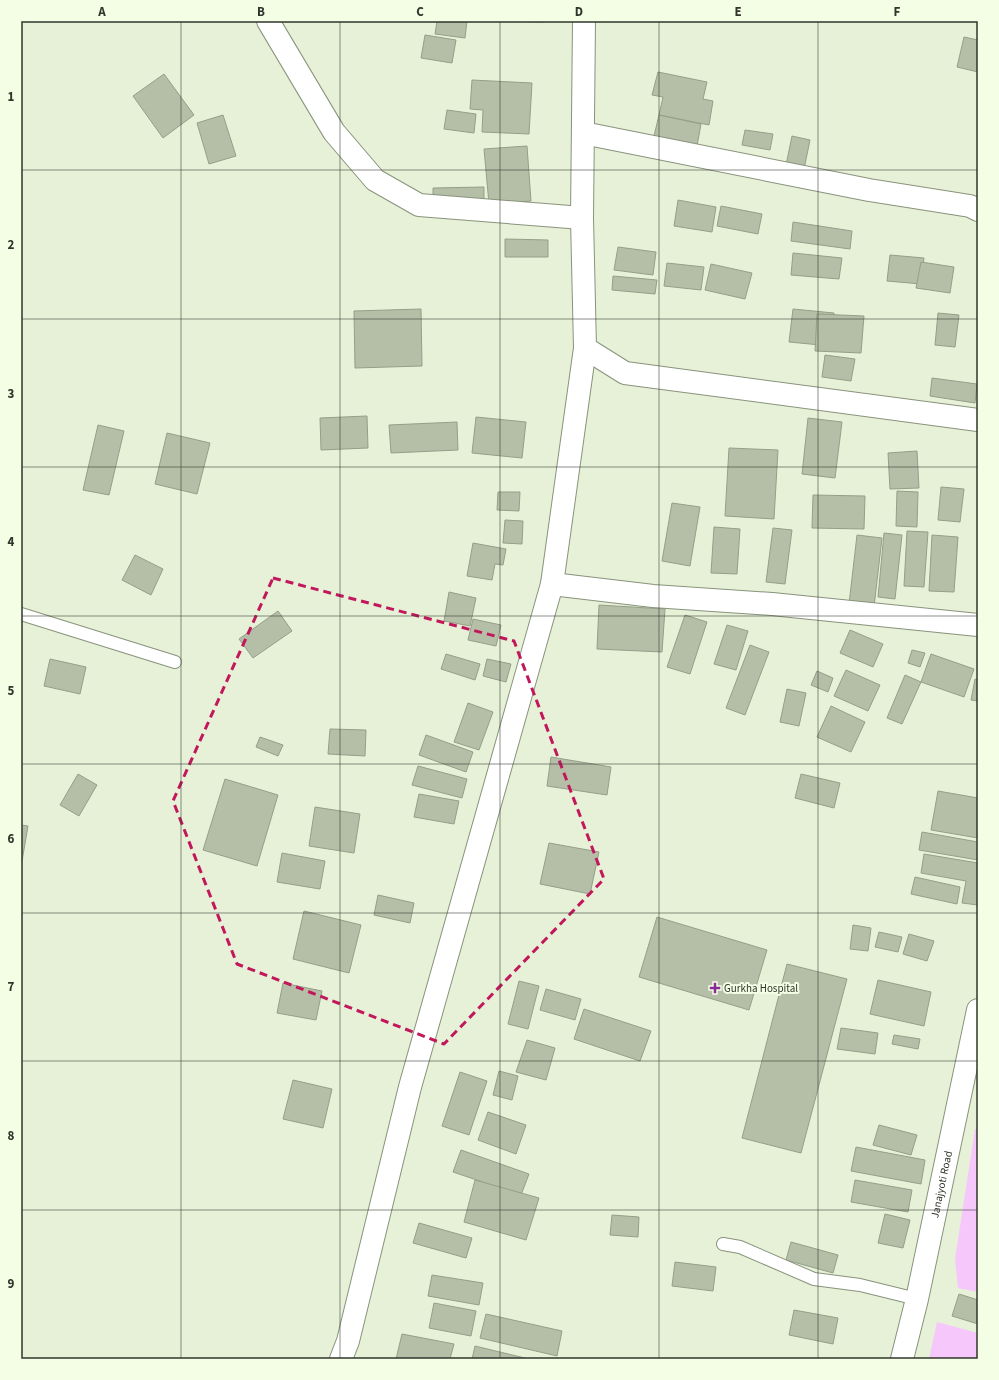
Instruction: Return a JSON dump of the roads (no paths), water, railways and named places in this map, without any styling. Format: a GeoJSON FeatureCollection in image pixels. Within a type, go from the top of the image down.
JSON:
{"type":"FeatureCollection","features":[{"type":"Feature","properties":{"kind":"street"},"geometry":{"type":"LineString","coordinates":[[268,21],[334,132],[375,180],[418,205],[582,218]]}},
{"type":"Feature","properties":{"kind":"street"},"geometry":{"type":"LineString","coordinates":[[341,1359],[348,1342],[410,1087],[552,584],[585,348],[582,218],[584,21]]}},
{"type":"Feature","properties":{"kind":"street"},"geometry":{"type":"LineString","coordinates":[[583,133],[869,190],[970,206],[978,210]]}},
{"type":"Feature","properties":{"kind":"street"},"geometry":{"type":"LineString","coordinates":[[585,348],[624,373],[978,420]]}},
{"type":"Feature","properties":{"kind":"street"},"geometry":{"type":"LineString","coordinates":[[552,584],[653,596],[772,604],[978,625]]}},
{"type":"Feature","properties":{"kind":"street","name":"Janajyoti Road"},"geometry":{"type":"LineString","coordinates":[[902,1359],[917,1299],[978,1010]]}},
{"type":"Feature","properties":{"kind":"lane"},"geometry":{"type":"LineString","coordinates":[[21,614],[175,662]]}},
{"type":"Feature","properties":{"kind":"lane"},"geometry":{"type":"LineString","coordinates":[[723,1244],[740,1248],[814,1279],[860,1285],[917,1299]]}},
{"type":"Feature","properties":{"kind":"place","name":"Gurkha Hospital"},"geometry":{"type":"Point","coordinates":[715,988]}}]}
